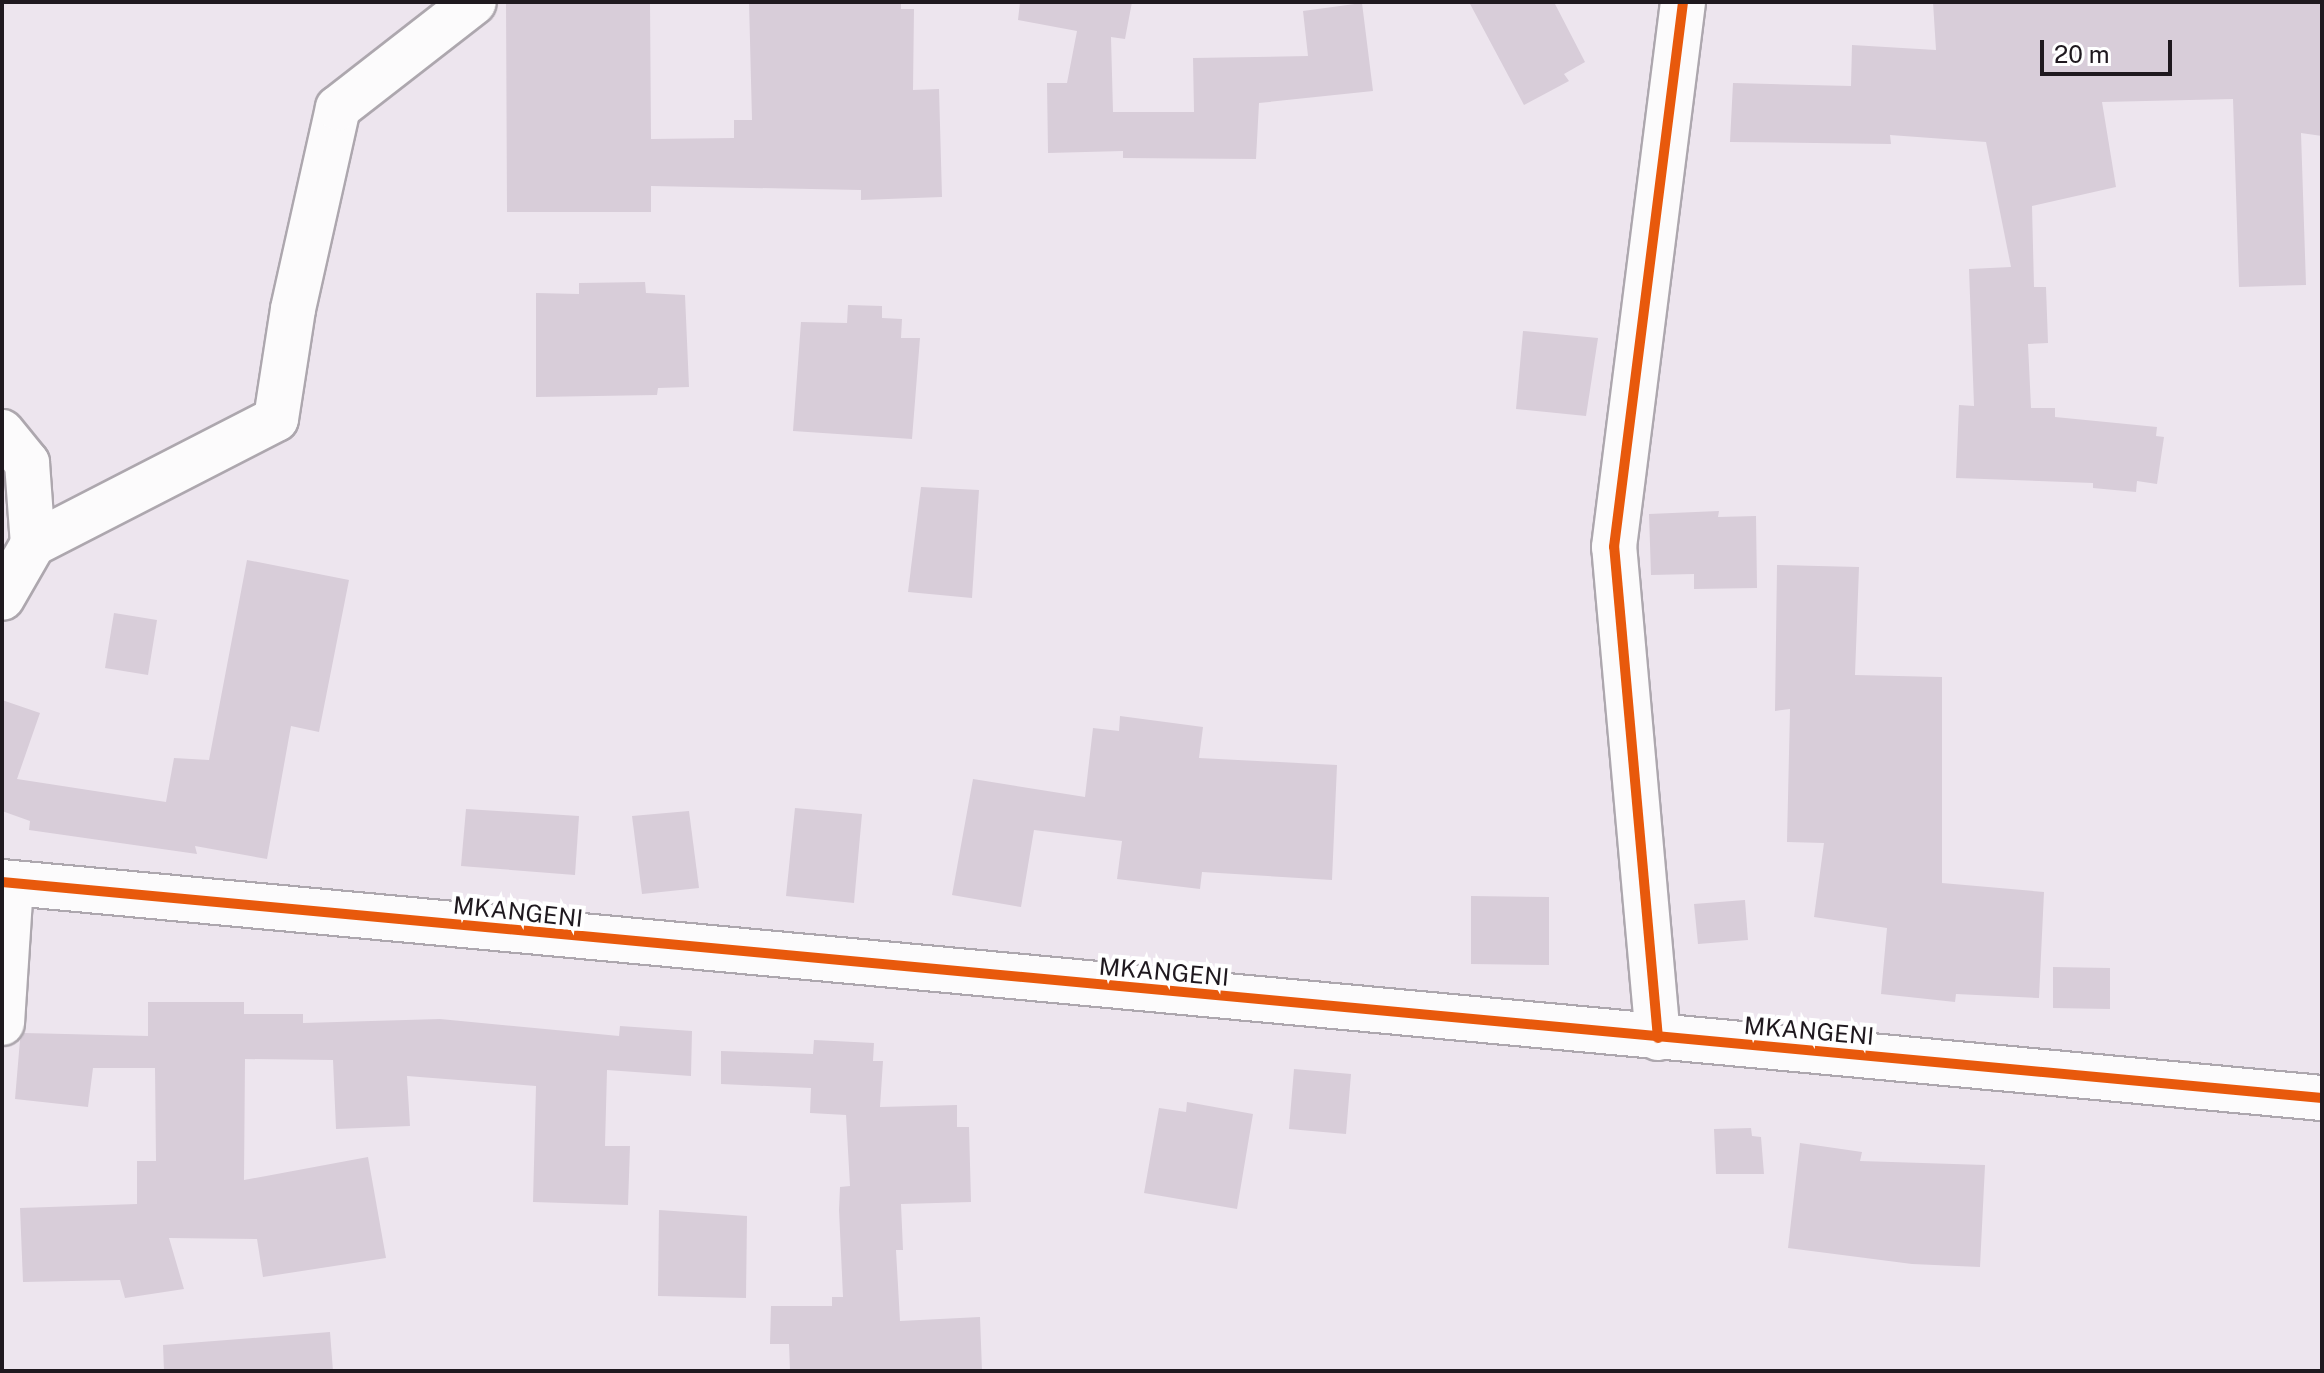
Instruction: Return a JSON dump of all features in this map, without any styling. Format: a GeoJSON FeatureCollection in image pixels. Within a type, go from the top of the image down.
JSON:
{"type":"FeatureCollection","features":[{"type":"Feature","properties":{"kind":"street"},"geometry":{"type":"LineString","coordinates":[[2,598],[33,544],[276,419],[293,309],[338,108],[474,2]]}},
{"type":"Feature","properties":{"kind":"street"},"geometry":{"type":"LineString","coordinates":[[1658,1038],[1614,547],[1683,2]]}},
{"type":"Feature","properties":{"kind":"street"},"geometry":{"type":"LineString","coordinates":[[2,432],[27,463],[33,544]]}},
{"type":"Feature","properties":{"kind":"street"},"geometry":{"type":"LineString","coordinates":[[2,1023],[7,882]]}},
{"type":"Feature","properties":{"kind":"street","name":"MKANGENI"},"geometry":{"type":"LineString","coordinates":[[7,882],[2322,1098]]}},
{"type":"Feature","properties":{"kind":"building"},"geometry":{"type":"Polygon","coordinates":[[[506,2],[650,2],[651,139],[734,138],[734,120],[752,120],[749,2],[901,2],[901,9],[914,9],[913,90],[939,89],[942,197],[861,200],[861,190],[651,186],[651,212],[507,212],[506,2]]]}},
{"type":"Feature","properties":{"kind":"building"},"geometry":{"type":"Polygon","coordinates":[[[1020,2],[1132,2],[1125,39],[1111,37],[1113,112],[1194,112],[1193,58],[1308,56],[1303,11],[1362,3],[1373,91],[1259,103],[1256,159],[1123,158],[1123,151],[1048,153],[1047,83],[1067,83],[1077,31],[1018,20],[1020,2]]]}},
{"type":"Feature","properties":{"kind":"building"},"geometry":{"type":"Polygon","coordinates":[[[1469,2],[1554,2],[1585,62],[1564,74],[1569,81],[1524,105],[1469,2]]]}},
{"type":"Feature","properties":{"kind":"building"},"geometry":{"type":"Polygon","coordinates":[[[1933,2],[2322,2],[2322,136],[2301,133],[2306,285],[2239,287],[2233,99],[2102,102],[2116,187],[2032,206],[2034,287],[2046,287],[2048,343],[2028,344],[2031,408],[2055,408],[2055,417],[2157,427],[2156,436],[2164,437],[2157,484],[2137,481],[2136,492],[2093,488],[2093,483],[1956,478],[1959,405],[1974,406],[1969,269],[2011,267],[1986,142],[1890,135],[1891,144],[1730,142],[1733,83],[1851,86],[1852,45],[1936,50],[1933,2]]]}},
{"type":"Feature","properties":{"kind":"building"},"geometry":{"type":"Polygon","coordinates":[[[645,282],[646,293],[685,295],[689,387],[658,388],[657,395],[536,397],[536,293],[579,294],[579,283],[645,282]]]}},
{"type":"Feature","properties":{"kind":"building"},"geometry":{"type":"Polygon","coordinates":[[[848,305],[882,306],[882,318],[902,319],[901,338],[920,338],[912,439],[793,431],[801,322],[847,323],[848,305]]]}},
{"type":"Feature","properties":{"kind":"building"},"geometry":{"type":"Polygon","coordinates":[[[1523,331],[1598,338],[1586,416],[1516,409],[1523,331]]]}},
{"type":"Feature","properties":{"kind":"building"},"geometry":{"type":"Polygon","coordinates":[[[921,487],[979,490],[972,598],[908,592],[921,487]]]}},
{"type":"Feature","properties":{"kind":"building"},"geometry":{"type":"Polygon","coordinates":[[[1719,511],[1718,517],[1756,516],[1757,588],[1694,589],[1694,574],[1651,575],[1649,514],[1719,511]]]}},
{"type":"Feature","properties":{"kind":"building"},"geometry":{"type":"Polygon","coordinates":[[[247,560],[349,580],[319,732],[291,726],[267,859],[195,846],[197,854],[29,830],[30,821],[2,811],[2,700],[40,713],[17,779],[166,802],[174,758],[209,760],[247,560]]]}},
{"type":"Feature","properties":{"kind":"building"},"geometry":{"type":"Polygon","coordinates":[[[1777,565],[1859,567],[1855,675],[1942,677],[1942,883],[2044,892],[2039,998],[1956,994],[1955,1002],[1881,994],[1887,928],[1814,917],[1824,843],[1787,842],[1790,709],[1775,711],[1777,565]]]}},
{"type":"Feature","properties":{"kind":"building"},"geometry":{"type":"Polygon","coordinates":[[[114,613],[157,620],[148,675],[105,668],[114,613]]]}},
{"type":"Feature","properties":{"kind":"building"},"geometry":{"type":"Polygon","coordinates":[[[1120,716],[1203,727],[1199,758],[1337,765],[1332,880],[1202,872],[1200,889],[1117,879],[1122,841],[1034,830],[1021,907],[952,895],[973,779],[1085,797],[1093,728],[1119,731],[1120,716]]]}},
{"type":"Feature","properties":{"kind":"building"},"geometry":{"type":"Polygon","coordinates":[[[795,808],[862,814],[854,903],[786,896],[795,808]]]}},
{"type":"Feature","properties":{"kind":"building"},"geometry":{"type":"Polygon","coordinates":[[[466,809],[579,816],[575,875],[461,866],[466,809]]]}},
{"type":"Feature","properties":{"kind":"building"},"geometry":{"type":"Polygon","coordinates":[[[689,811],[699,888],[642,894],[632,816],[689,811]]]}},
{"type":"Feature","properties":{"kind":"building"},"geometry":{"type":"Polygon","coordinates":[[[1471,896],[1549,897],[1549,965],[1471,964],[1471,896]]]}},
{"type":"Feature","properties":{"kind":"building"},"geometry":{"type":"Polygon","coordinates":[[[1745,900],[1748,940],[1698,944],[1694,904],[1745,900]]]}},
{"type":"Feature","properties":{"kind":"building"},"geometry":{"type":"Polygon","coordinates":[[[2053,967],[2110,968],[2110,1009],[2053,1008],[2053,967]]]}},
{"type":"Feature","properties":{"kind":"building"},"geometry":{"type":"Polygon","coordinates":[[[148,1002],[244,1002],[244,1014],[303,1014],[303,1023],[440,1019],[619,1036],[620,1026],[692,1031],[691,1076],[607,1070],[605,1146],[630,1146],[628,1205],[533,1202],[536,1086],[407,1076],[410,1126],[336,1129],[333,1060],[245,1059],[244,1180],[368,1157],[386,1258],[263,1277],[257,1239],[169,1238],[184,1289],[125,1298],[120,1280],[23,1282],[20,1208],[137,1204],[137,1161],[156,1161],[155,1068],[93,1068],[88,1107],[15,1099],[20,1040],[24,1033],[148,1036],[148,1002]]]}},
{"type":"Feature","properties":{"kind":"building"},"geometry":{"type":"Polygon","coordinates":[[[814,1040],[874,1043],[873,1061],[883,1061],[880,1107],[957,1105],[957,1127],[969,1127],[971,1202],[901,1204],[903,1250],[896,1250],[900,1321],[980,1317],[982,1371],[790,1371],[789,1344],[770,1344],[771,1306],[832,1306],[832,1297],[843,1297],[839,1210],[840,1187],[850,1186],[846,1115],[810,1113],[811,1088],[721,1084],[721,1051],[813,1054],[814,1040]]]}},
{"type":"Feature","properties":{"kind":"building"},"geometry":{"type":"Polygon","coordinates":[[[1294,1069],[1351,1074],[1346,1134],[1289,1129],[1294,1069]]]}},
{"type":"Feature","properties":{"kind":"building"},"geometry":{"type":"Polygon","coordinates":[[[1187,1102],[1253,1114],[1237,1209],[1144,1193],[1159,1108],[1186,1112],[1187,1102]]]}},
{"type":"Feature","properties":{"kind":"building"},"geometry":{"type":"Polygon","coordinates":[[[1751,1128],[1752,1136],[1761,1137],[1764,1174],[1716,1174],[1714,1129],[1751,1128]]]}},
{"type":"Feature","properties":{"kind":"building"},"geometry":{"type":"Polygon","coordinates":[[[1800,1143],[1862,1152],[1860,1161],[1985,1165],[1980,1267],[1912,1264],[1788,1248],[1800,1143]]]}},
{"type":"Feature","properties":{"kind":"building"},"geometry":{"type":"Polygon","coordinates":[[[659,1210],[747,1216],[746,1298],[658,1296],[659,1210]]]}},
{"type":"Feature","properties":{"kind":"building"},"geometry":{"type":"Polygon","coordinates":[[[330,1332],[333,1371],[164,1371],[163,1345],[330,1332]]]}},
{"type":"Feature","properties":{"kind":"cycle path"},"geometry":{"type":"LineString","coordinates":[[1658,1038],[1614,547],[1683,2]]}},
{"type":"Feature","properties":{"kind":"cycle path"},"geometry":{"type":"LineString","coordinates":[[2,882],[2322,1098]]}}]}
